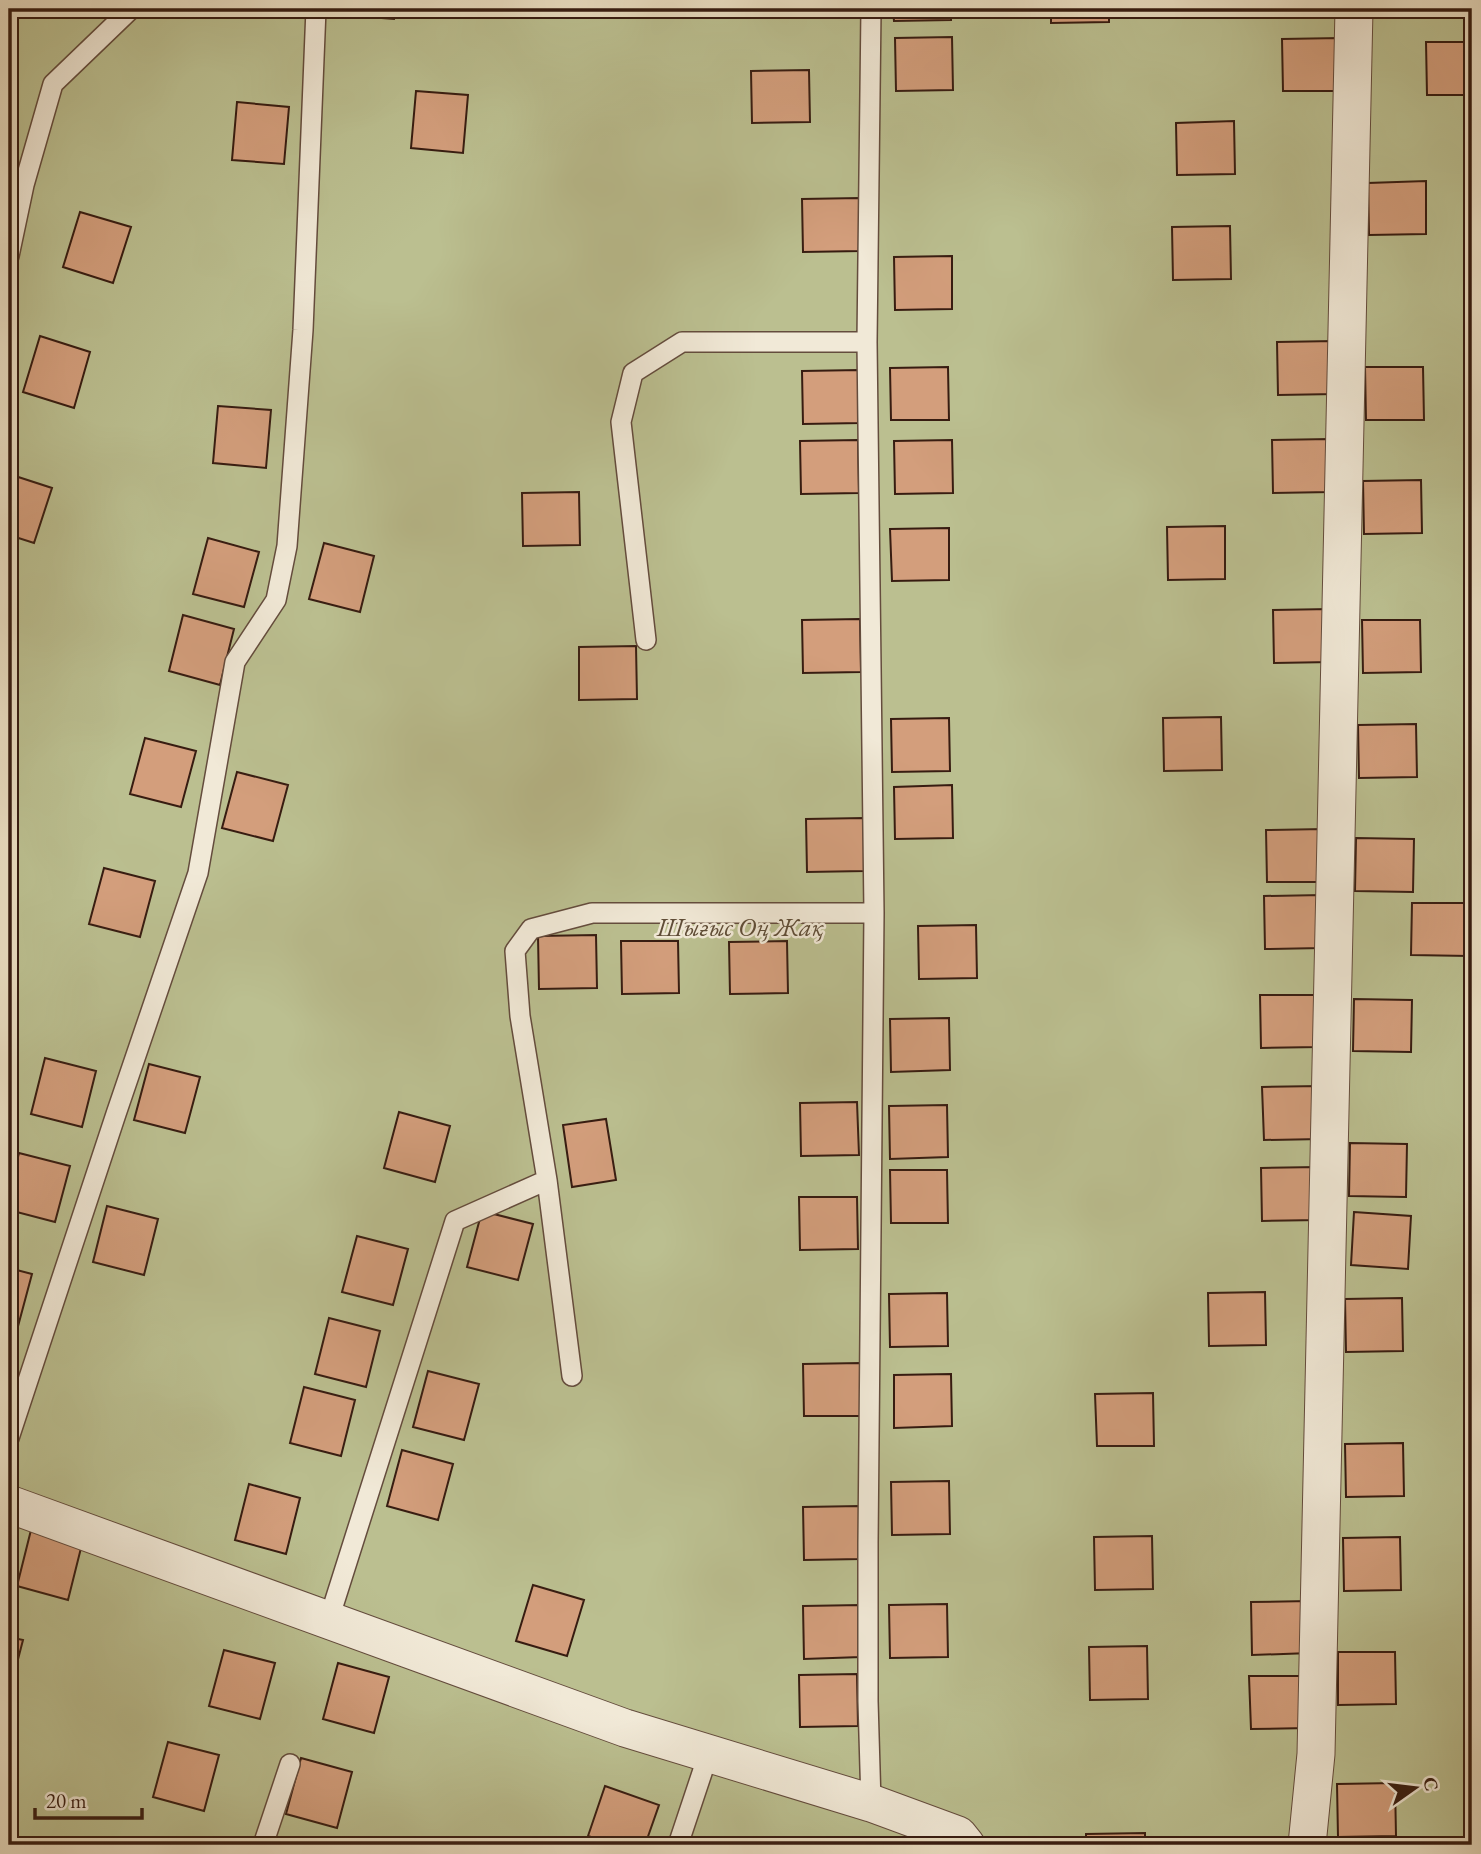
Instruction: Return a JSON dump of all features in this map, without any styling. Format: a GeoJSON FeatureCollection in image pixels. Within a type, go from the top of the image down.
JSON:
{"type":"FeatureCollection","features":[{"type":"Feature","properties":{"kind":"street"},"geometry":{"type":"LineString","coordinates":[[1307,1845],[1317,1754],[1354,9]]}},
{"type":"Feature","properties":{"kind":"street"},"geometry":{"type":"LineString","coordinates":[[9,1504],[625,1728],[871,1803],[958,1835],[966,1845]]}},
{"type":"Feature","properties":{"kind":"lane"},"geometry":{"type":"LineString","coordinates":[[9,256],[24,185],[53,83],[131,9]]}},
{"type":"Feature","properties":{"kind":"lane"},"geometry":{"type":"LineString","coordinates":[[9,1438],[198,873],[235,662],[276,600],[287,547],[303,330],[316,9]]}},
{"type":"Feature","properties":{"kind":"lane"},"geometry":{"type":"LineString","coordinates":[[871,1803],[868,1543],[874,913],[867,342],[872,9]]}},
{"type":"Feature","properties":{"kind":"lane"},"geometry":{"type":"LineString","coordinates":[[646,640],[621,422],[633,373],[682,342],[867,342]]}},
{"type":"Feature","properties":{"kind":"lane"},"geometry":{"type":"LineString","coordinates":[[572,1376],[547,1180],[520,1016],[514,951],[531,929],[592,913],[874,913]]}},
{"type":"Feature","properties":{"kind":"lane"},"geometry":{"type":"LineString","coordinates":[[329,1619],[456,1221],[547,1180]]}},
{"type":"Feature","properties":{"kind":"lane"},"geometry":{"type":"LineString","coordinates":[[678,1845],[709,1752]]}},
{"type":"Feature","properties":{"kind":"lane"},"geometry":{"type":"LineString","coordinates":[[263,1845],[290,1764]]}},
{"type":"Feature","properties":{"kind":"green space","name":"Шығыс Оң Жақ"},"geometry":{"type":"Polygon","coordinates":[[[9,9],[1472,9],[1472,1845],[9,1845],[9,9]]]}},
{"type":"Feature","properties":{"kind":"building"},"geometry":{"type":"Polygon","coordinates":[[[342,9],[395,9],[394,19],[342,15],[342,9]]]}},
{"type":"Feature","properties":{"kind":"building"},"geometry":{"type":"Polygon","coordinates":[[[893,9],[951,9],[951,20],[894,21],[893,9]]]}},
{"type":"Feature","properties":{"kind":"building"},"geometry":{"type":"Polygon","coordinates":[[[1051,9],[1109,9],[1109,22],[1051,23],[1051,9]]]}},
{"type":"Feature","properties":{"kind":"building"},"geometry":{"type":"Polygon","coordinates":[[[952,37],[953,90],[896,91],[895,38],[952,37]]]}},
{"type":"Feature","properties":{"kind":"building"},"geometry":{"type":"Polygon","coordinates":[[[1340,38],[1341,91],[1283,91],[1282,39],[1340,38]]]}},
{"type":"Feature","properties":{"kind":"building"},"geometry":{"type":"Polygon","coordinates":[[[1426,42],[1472,42],[1472,95],[1427,95],[1426,42]]]}},
{"type":"Feature","properties":{"kind":"building"},"geometry":{"type":"Polygon","coordinates":[[[809,70],[810,122],[752,123],[751,71],[809,70]]]}},
{"type":"Feature","properties":{"kind":"building"},"geometry":{"type":"Polygon","coordinates":[[[416,91],[468,95],[463,153],[411,148],[416,91]]]}},
{"type":"Feature","properties":{"kind":"building"},"geometry":{"type":"Polygon","coordinates":[[[237,102],[289,107],[284,164],[232,160],[237,102]]]}},
{"type":"Feature","properties":{"kind":"building"},"geometry":{"type":"Polygon","coordinates":[[[1234,121],[1235,174],[1177,175],[1176,123],[1234,121]]]}},
{"type":"Feature","properties":{"kind":"building"},"geometry":{"type":"Polygon","coordinates":[[[1426,181],[1426,234],[1369,235],[1368,183],[1426,181]]]}},
{"type":"Feature","properties":{"kind":"building"},"geometry":{"type":"Polygon","coordinates":[[[860,198],[861,251],[803,252],[802,199],[860,198]]]}},
{"type":"Feature","properties":{"kind":"building"},"geometry":{"type":"Polygon","coordinates":[[[80,212],[131,227],[113,283],[63,267],[80,212]]]}},
{"type":"Feature","properties":{"kind":"building"},"geometry":{"type":"Polygon","coordinates":[[[1230,226],[1231,279],[1173,280],[1172,227],[1230,226]]]}},
{"type":"Feature","properties":{"kind":"building"},"geometry":{"type":"Polygon","coordinates":[[[952,256],[952,309],[895,310],[894,257],[952,256]]]}},
{"type":"Feature","properties":{"kind":"building"},"geometry":{"type":"Polygon","coordinates":[[[40,336],[90,352],[74,408],[23,392],[40,336]]]}},
{"type":"Feature","properties":{"kind":"building"},"geometry":{"type":"Polygon","coordinates":[[[1335,341],[1336,394],[1278,395],[1277,342],[1335,341]]]}},
{"type":"Feature","properties":{"kind":"building"},"geometry":{"type":"Polygon","coordinates":[[[948,367],[949,420],[891,420],[890,368],[948,367]]]}},
{"type":"Feature","properties":{"kind":"building"},"geometry":{"type":"Polygon","coordinates":[[[1365,367],[1423,367],[1424,420],[1366,420],[1365,367]]]}},
{"type":"Feature","properties":{"kind":"building"},"geometry":{"type":"Polygon","coordinates":[[[860,370],[861,423],[803,424],[802,371],[860,370]]]}},
{"type":"Feature","properties":{"kind":"building"},"geometry":{"type":"Polygon","coordinates":[[[218,406],[271,410],[266,468],[213,463],[218,406]]]}},
{"type":"Feature","properties":{"kind":"building"},"geometry":{"type":"Polygon","coordinates":[[[1330,439],[1331,492],[1273,493],[1272,440],[1330,439]]]}},
{"type":"Feature","properties":{"kind":"building"},"geometry":{"type":"Polygon","coordinates":[[[858,440],[859,493],[801,494],[800,441],[858,440]]]}},
{"type":"Feature","properties":{"kind":"building"},"geometry":{"type":"Polygon","coordinates":[[[952,440],[953,493],[895,494],[894,441],[952,440]]]}},
{"type":"Feature","properties":{"kind":"building"},"geometry":{"type":"Polygon","coordinates":[[[9,474],[52,488],[34,543],[9,535],[9,474]]]}},
{"type":"Feature","properties":{"kind":"building"},"geometry":{"type":"Polygon","coordinates":[[[1421,480],[1422,533],[1364,534],[1363,481],[1421,480]]]}},
{"type":"Feature","properties":{"kind":"building"},"geometry":{"type":"Polygon","coordinates":[[[579,492],[580,545],[523,546],[522,493],[579,492]]]}},
{"type":"Feature","properties":{"kind":"building"},"geometry":{"type":"Polygon","coordinates":[[[1225,526],[1225,579],[1168,580],[1167,527],[1225,526]]]}},
{"type":"Feature","properties":{"kind":"building"},"geometry":{"type":"Polygon","coordinates":[[[949,528],[949,580],[892,581],[890,529],[949,528]]]}},
{"type":"Feature","properties":{"kind":"building"},"geometry":{"type":"Polygon","coordinates":[[[208,538],[259,552],[244,607],[193,594],[208,538]]]}},
{"type":"Feature","properties":{"kind":"building"},"geometry":{"type":"Polygon","coordinates":[[[324,543],[374,556],[360,612],[309,599],[324,543]]]}},
{"type":"Feature","properties":{"kind":"building"},"geometry":{"type":"Polygon","coordinates":[[[1331,609],[1332,662],[1274,663],[1273,610],[1331,609]]]}},
{"type":"Feature","properties":{"kind":"building"},"geometry":{"type":"Polygon","coordinates":[[[183,615],[234,629],[220,685],[169,671],[183,615]]]}},
{"type":"Feature","properties":{"kind":"building"},"geometry":{"type":"Polygon","coordinates":[[[860,619],[861,672],[803,673],[802,620],[860,619]]]}},
{"type":"Feature","properties":{"kind":"building"},"geometry":{"type":"Polygon","coordinates":[[[1362,620],[1420,620],[1421,672],[1363,673],[1362,620]]]}},
{"type":"Feature","properties":{"kind":"building"},"geometry":{"type":"Polygon","coordinates":[[[636,646],[637,699],[579,700],[579,647],[636,646]]]}},
{"type":"Feature","properties":{"kind":"building"},"geometry":{"type":"Polygon","coordinates":[[[1221,717],[1222,770],[1164,771],[1163,718],[1221,717]]]}},
{"type":"Feature","properties":{"kind":"building"},"geometry":{"type":"Polygon","coordinates":[[[949,718],[950,771],[892,772],[891,719],[949,718]]]}},
{"type":"Feature","properties":{"kind":"building"},"geometry":{"type":"Polygon","coordinates":[[[1416,724],[1417,777],[1359,778],[1358,725],[1416,724]]]}},
{"type":"Feature","properties":{"kind":"building"},"geometry":{"type":"Polygon","coordinates":[[[145,738],[196,751],[181,807],[130,794],[145,738]]]}},
{"type":"Feature","properties":{"kind":"building"},"geometry":{"type":"Polygon","coordinates":[[[237,772],[288,785],[273,841],[222,828],[237,772]]]}},
{"type":"Feature","properties":{"kind":"building"},"geometry":{"type":"Polygon","coordinates":[[[952,785],[953,838],[895,839],[894,787],[952,785]]]}},
{"type":"Feature","properties":{"kind":"building"},"geometry":{"type":"Polygon","coordinates":[[[864,818],[865,871],[807,872],[806,819],[864,818]]]}},
{"type":"Feature","properties":{"kind":"building"},"geometry":{"type":"Polygon","coordinates":[[[1324,829],[1325,882],[1267,882],[1266,830],[1324,829]]]}},
{"type":"Feature","properties":{"kind":"building"},"geometry":{"type":"Polygon","coordinates":[[[1356,838],[1414,839],[1413,892],[1355,891],[1356,838]]]}},
{"type":"Feature","properties":{"kind":"building"},"geometry":{"type":"Polygon","coordinates":[[[104,868],[155,881],[140,937],[89,924],[104,868]]]}},
{"type":"Feature","properties":{"kind":"building"},"geometry":{"type":"Polygon","coordinates":[[[1322,895],[1322,948],[1265,949],[1264,896],[1322,895]]]}},
{"type":"Feature","properties":{"kind":"building"},"geometry":{"type":"Polygon","coordinates":[[[1412,903],[1469,903],[1469,956],[1411,955],[1412,903]]]}},
{"type":"Feature","properties":{"kind":"building"},"geometry":{"type":"Polygon","coordinates":[[[976,925],[977,978],[919,979],[918,926],[976,925]]]}},
{"type":"Feature","properties":{"kind":"building"},"geometry":{"type":"Polygon","coordinates":[[[596,935],[597,988],[539,989],[538,936],[596,935]]]}},
{"type":"Feature","properties":{"kind":"building"},"geometry":{"type":"Polygon","coordinates":[[[621,941],[678,941],[679,993],[622,994],[621,941]]]}},
{"type":"Feature","properties":{"kind":"building"},"geometry":{"type":"Polygon","coordinates":[[[787,941],[788,993],[730,994],[729,942],[787,941]]]}},
{"type":"Feature","properties":{"kind":"building"},"geometry":{"type":"Polygon","coordinates":[[[1260,995],[1318,995],[1319,1047],[1261,1048],[1260,995]]]}},
{"type":"Feature","properties":{"kind":"building"},"geometry":{"type":"Polygon","coordinates":[[[1354,999],[1412,1000],[1411,1052],[1353,1051],[1354,999]]]}},
{"type":"Feature","properties":{"kind":"building"},"geometry":{"type":"Polygon","coordinates":[[[949,1018],[950,1070],[891,1072],[890,1019],[949,1018]]]}},
{"type":"Feature","properties":{"kind":"building"},"geometry":{"type":"Polygon","coordinates":[[[45,1058],[96,1071],[82,1127],[31,1114],[45,1058]]]}},
{"type":"Feature","properties":{"kind":"building"},"geometry":{"type":"Polygon","coordinates":[[[149,1064],[200,1077],[185,1133],[134,1120],[149,1064]]]}},
{"type":"Feature","properties":{"kind":"building"},"geometry":{"type":"Polygon","coordinates":[[[1320,1086],[1321,1139],[1264,1140],[1262,1087],[1320,1086]]]}},
{"type":"Feature","properties":{"kind":"building"},"geometry":{"type":"Polygon","coordinates":[[[857,1102],[859,1155],[801,1156],[800,1103],[857,1102]]]}},
{"type":"Feature","properties":{"kind":"building"},"geometry":{"type":"Polygon","coordinates":[[[947,1105],[948,1157],[890,1159],[889,1106],[947,1105]]]}},
{"type":"Feature","properties":{"kind":"building"},"geometry":{"type":"Polygon","coordinates":[[[399,1112],[450,1126],[435,1182],[384,1168],[399,1112]]]}},
{"type":"Feature","properties":{"kind":"building"},"geometry":{"type":"Polygon","coordinates":[[[606,1119],[616,1180],[572,1187],[563,1125],[606,1119]]]}},
{"type":"Feature","properties":{"kind":"building"},"geometry":{"type":"Polygon","coordinates":[[[1350,1143],[1407,1144],[1406,1197],[1349,1196],[1350,1143]]]}},
{"type":"Feature","properties":{"kind":"building"},"geometry":{"type":"Polygon","coordinates":[[[19,1153],[70,1166],[55,1222],[9,1210],[9,1192],[19,1153]]]}},
{"type":"Feature","properties":{"kind":"building"},"geometry":{"type":"Polygon","coordinates":[[[1318,1167],[1319,1220],[1262,1221],[1261,1168],[1318,1167]]]}},
{"type":"Feature","properties":{"kind":"building"},"geometry":{"type":"Polygon","coordinates":[[[890,1170],[947,1170],[948,1223],[891,1223],[890,1170]]]}},
{"type":"Feature","properties":{"kind":"building"},"geometry":{"type":"Polygon","coordinates":[[[799,1197],[857,1197],[858,1249],[800,1250],[799,1197]]]}},
{"type":"Feature","properties":{"kind":"building"},"geometry":{"type":"Polygon","coordinates":[[[107,1206],[158,1219],[144,1275],[93,1262],[107,1206]]]}},
{"type":"Feature","properties":{"kind":"building"},"geometry":{"type":"Polygon","coordinates":[[[482,1211],[533,1224],[518,1280],[467,1267],[482,1211]]]}},
{"type":"Feature","properties":{"kind":"building"},"geometry":{"type":"Polygon","coordinates":[[[1354,1212],[1411,1216],[1408,1269],[1351,1265],[1354,1212]]]}},
{"type":"Feature","properties":{"kind":"building"},"geometry":{"type":"Polygon","coordinates":[[[357,1236],[408,1249],[393,1305],[342,1292],[357,1236]]]}},
{"type":"Feature","properties":{"kind":"building"},"geometry":{"type":"Polygon","coordinates":[[[9,1268],[32,1274],[17,1330],[9,1328],[9,1268]]]}},
{"type":"Feature","properties":{"kind":"building"},"geometry":{"type":"Polygon","coordinates":[[[1265,1292],[1266,1345],[1209,1346],[1208,1293],[1265,1292]]]}},
{"type":"Feature","properties":{"kind":"building"},"geometry":{"type":"Polygon","coordinates":[[[947,1293],[948,1346],[890,1347],[889,1294],[947,1293]]]}},
{"type":"Feature","properties":{"kind":"building"},"geometry":{"type":"Polygon","coordinates":[[[1402,1298],[1403,1351],[1346,1352],[1345,1299],[1402,1298]]]}},
{"type":"Feature","properties":{"kind":"building"},"geometry":{"type":"Polygon","coordinates":[[[329,1318],[380,1331],[366,1387],[315,1374],[329,1318]]]}},
{"type":"Feature","properties":{"kind":"building"},"geometry":{"type":"Polygon","coordinates":[[[861,1363],[862,1416],[804,1416],[803,1364],[861,1363]]]}},
{"type":"Feature","properties":{"kind":"building"},"geometry":{"type":"Polygon","coordinates":[[[428,1371],[479,1384],[464,1440],[413,1427],[428,1371]]]}},
{"type":"Feature","properties":{"kind":"building"},"geometry":{"type":"Polygon","coordinates":[[[951,1374],[952,1426],[894,1428],[894,1375],[951,1374]]]}},
{"type":"Feature","properties":{"kind":"building"},"geometry":{"type":"Polygon","coordinates":[[[304,1387],[355,1400],[341,1456],[290,1443],[304,1387]]]}},
{"type":"Feature","properties":{"kind":"building"},"geometry":{"type":"Polygon","coordinates":[[[1153,1393],[1154,1446],[1097,1446],[1095,1394],[1153,1393]]]}},
{"type":"Feature","properties":{"kind":"building"},"geometry":{"type":"Polygon","coordinates":[[[1403,1443],[1404,1496],[1346,1497],[1345,1444],[1403,1443]]]}},
{"type":"Feature","properties":{"kind":"building"},"geometry":{"type":"Polygon","coordinates":[[[402,1450],[453,1464],[438,1520],[387,1506],[402,1450]]]}},
{"type":"Feature","properties":{"kind":"building"},"geometry":{"type":"Polygon","coordinates":[[[949,1481],[950,1534],[892,1535],[891,1482],[949,1481]]]}},
{"type":"Feature","properties":{"kind":"building"},"geometry":{"type":"Polygon","coordinates":[[[249,1484],[300,1498],[286,1554],[235,1540],[249,1484]]]}},
{"type":"Feature","properties":{"kind":"building"},"geometry":{"type":"Polygon","coordinates":[[[860,1506],[861,1559],[804,1560],[803,1507],[860,1506]]]}},
{"type":"Feature","properties":{"kind":"building"},"geometry":{"type":"Polygon","coordinates":[[[31,1530],[82,1544],[68,1600],[17,1586],[31,1530]]]}},
{"type":"Feature","properties":{"kind":"building"},"geometry":{"type":"Polygon","coordinates":[[[1152,1536],[1153,1589],[1095,1590],[1094,1537],[1152,1536]]]}},
{"type":"Feature","properties":{"kind":"building"},"geometry":{"type":"Polygon","coordinates":[[[1400,1537],[1401,1590],[1344,1591],[1343,1538],[1400,1537]]]}},
{"type":"Feature","properties":{"kind":"building"},"geometry":{"type":"Polygon","coordinates":[[[533,1585],[584,1600],[567,1656],[516,1641],[533,1585]]]}},
{"type":"Feature","properties":{"kind":"building"},"geometry":{"type":"Polygon","coordinates":[[[1309,1601],[1310,1653],[1252,1655],[1251,1602],[1309,1601]]]}},
{"type":"Feature","properties":{"kind":"building"},"geometry":{"type":"Polygon","coordinates":[[[947,1604],[948,1657],[890,1658],[889,1605],[947,1604]]]}},
{"type":"Feature","properties":{"kind":"building"},"geometry":{"type":"Polygon","coordinates":[[[861,1605],[861,1657],[804,1659],[803,1606],[861,1605]]]}},
{"type":"Feature","properties":{"kind":"building"},"geometry":{"type":"Polygon","coordinates":[[[9,1637],[23,1640],[9,1694],[9,1637]]]}},
{"type":"Feature","properties":{"kind":"building"},"geometry":{"type":"Polygon","coordinates":[[[1147,1646],[1148,1699],[1090,1700],[1089,1647],[1147,1646]]]}},
{"type":"Feature","properties":{"kind":"building"},"geometry":{"type":"Polygon","coordinates":[[[224,1650],[275,1663],[260,1719],[209,1706],[224,1650]]]}},
{"type":"Feature","properties":{"kind":"building"},"geometry":{"type":"Polygon","coordinates":[[[1338,1652],[1395,1652],[1396,1704],[1338,1705],[1338,1652]]]}},
{"type":"Feature","properties":{"kind":"building"},"geometry":{"type":"Polygon","coordinates":[[[338,1663],[389,1677],[374,1733],[323,1719],[338,1663]]]}},
{"type":"Feature","properties":{"kind":"building"},"geometry":{"type":"Polygon","coordinates":[[[857,1674],[858,1726],[800,1727],[799,1675],[857,1674]]]}},
{"type":"Feature","properties":{"kind":"building"},"geometry":{"type":"Polygon","coordinates":[[[1249,1676],[1307,1676],[1308,1728],[1251,1729],[1249,1676]]]}},
{"type":"Feature","properties":{"kind":"building"},"geometry":{"type":"Polygon","coordinates":[[[168,1742],[219,1755],[204,1811],[153,1797],[168,1742]]]}},
{"type":"Feature","properties":{"kind":"building"},"geometry":{"type":"Polygon","coordinates":[[[301,1758],[352,1772],[337,1828],[286,1814],[301,1758]]]}},
{"type":"Feature","properties":{"kind":"building"},"geometry":{"type":"Polygon","coordinates":[[[1395,1783],[1396,1836],[1338,1837],[1337,1784],[1395,1783]]]}},
{"type":"Feature","properties":{"kind":"building"},"geometry":{"type":"Polygon","coordinates":[[[605,1786],[659,1805],[645,1845],[615,1845],[588,1836],[605,1786]]]}},
{"type":"Feature","properties":{"kind":"building"},"geometry":{"type":"Polygon","coordinates":[[[1145,1833],[1145,1845],[1086,1845],[1086,1834],[1145,1833]]]}}]}
